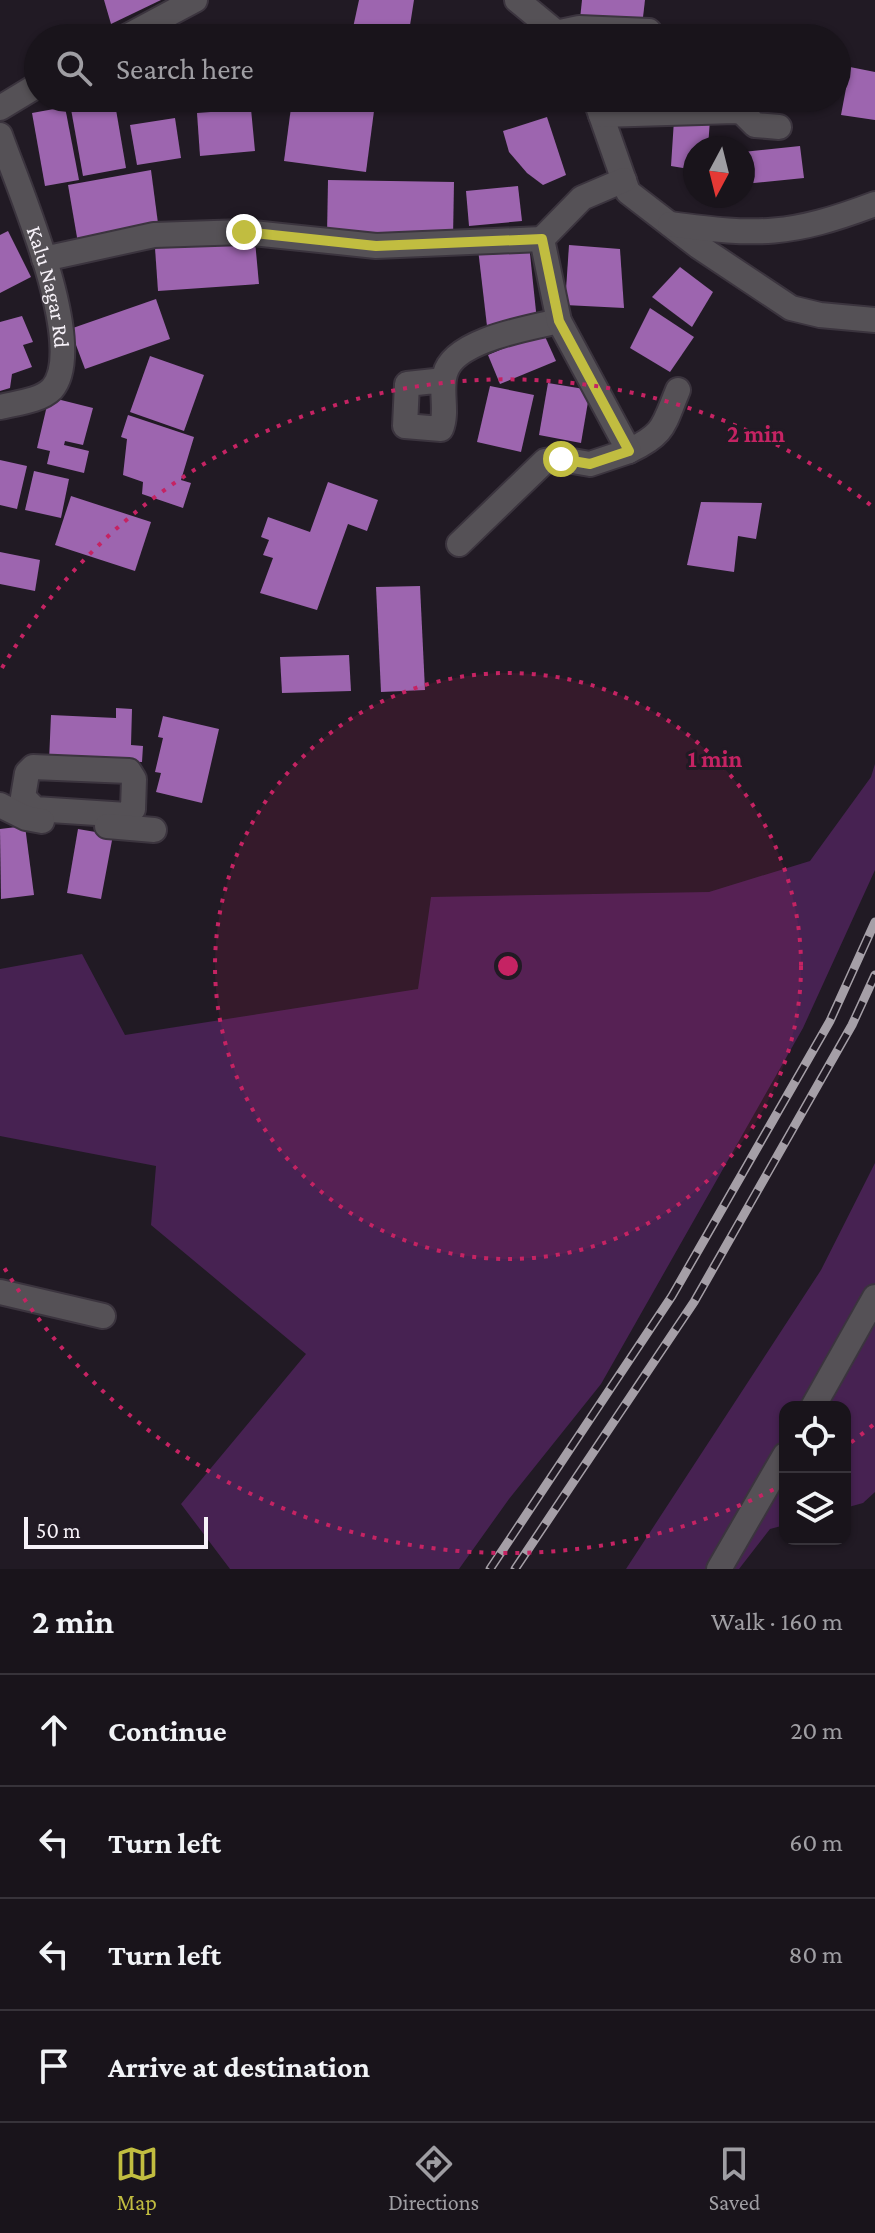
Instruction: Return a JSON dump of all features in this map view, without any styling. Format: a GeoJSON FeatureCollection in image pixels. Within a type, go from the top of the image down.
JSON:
{"type":"FeatureCollection","features":[{"type":"Feature","properties":{"kind":"street"},"geometry":{"type":"LineString","coordinates":[[150,24],[195,0]]}},
{"type":"Feature","properties":{"kind":"street"},"geometry":{"type":"LineString","coordinates":[[517,0],[548,24]]}},
{"type":"Feature","properties":{"kind":"street"},"geometry":{"type":"LineString","coordinates":[[0,108],[24,93]]}},
{"type":"Feature","properties":{"kind":"street"},"geometry":{"type":"LineString","coordinates":[[600,112],[628,192],[669,224],[791,308],[820,315],[875,320]]}},
{"type":"Feature","properties":{"kind":"street"},"geometry":{"type":"LineString","coordinates":[[742,112],[755,125],[779,127]]}},
{"type":"Feature","properties":{"kind":"street","name":"Kalu Nagar Rd"},"geometry":{"type":"LineString","coordinates":[[0,135],[61,312],[59,377],[43,396],[0,407]]}},
{"type":"Feature","properties":{"kind":"street"},"geometry":{"type":"LineString","coordinates":[[44,259],[154,235],[244,232],[376,246],[542,239],[582,198],[624,180]]}},
{"type":"Feature","properties":{"kind":"street"},"geometry":{"type":"LineString","coordinates":[[669,224],[740,233],[785,232],[824,224],[875,204]]}},
{"type":"Feature","properties":{"kind":"street"},"geometry":{"type":"LineString","coordinates":[[542,239],[559,321],[629,451]]}},
{"type":"Feature","properties":{"kind":"street"},"geometry":{"type":"LineString","coordinates":[[444,380],[449,364],[479,341],[559,321]]}},
{"type":"Feature","properties":{"kind":"street"},"geometry":{"type":"LineString","coordinates":[[459,544],[545,461],[561,459],[590,464],[654,439],[664,426],[678,390]]}},
{"type":"Feature","properties":{"kind":"street"},"geometry":{"type":"LineString","coordinates":[[0,805],[41,821],[121,821],[154,830]]}},
{"type":"Feature","properties":{"kind":"street"},"geometry":{"type":"LineString","coordinates":[[0,1292],[103,1316]]}},
{"type":"Feature","properties":{"kind":"street"},"geometry":{"type":"LineString","coordinates":[[817,1401],[864,1337],[875,1297]]}},
{"type":"Feature","properties":{"kind":"street"},"geometry":{"type":"LineString","coordinates":[[719,1569],[779,1465]]}},
{"type":"Feature","properties":{"kind":"shaded area"},"geometry":{"type":"Polygon","coordinates":[[[875,764],[875,870],[803,1028],[601,1384],[509,1499],[459,1569],[230,1569],[181,1504],[306,1354],[151,1225],[156,1166],[0,1136],[0,969],[82,954],[125,1035],[418,989],[431,897],[709,892],[810,861],[871,777],[875,764]]]}},
{"type":"Feature","properties":{"kind":"shaded area"},"geometry":{"type":"Polygon","coordinates":[[[875,1163],[875,1492],[863,1503],[851,1506],[851,1401],[779,1401],[779,1527],[770,1529],[739,1569],[626,1569],[821,1270],[875,1163]]]}},
{"type":"Feature","properties":{"kind":"building"},"geometry":{"type":"Polygon","coordinates":[[[104,0],[161,0],[111,24],[104,0]]]}},
{"type":"Feature","properties":{"kind":"building"},"geometry":{"type":"Polygon","coordinates":[[[359,0],[414,0],[410,24],[354,24],[359,0]]]}},
{"type":"Feature","properties":{"kind":"building"},"geometry":{"type":"Polygon","coordinates":[[[582,0],[645,0],[642,24],[580,19],[582,0]]]}},
{"type":"Feature","properties":{"kind":"building"},"geometry":{"type":"Polygon","coordinates":[[[851,67],[875,72],[875,120],[841,115],[842,112],[851,112],[851,67]]]}},
{"type":"Feature","properties":{"kind":"building"},"geometry":{"type":"Polygon","coordinates":[[[66,112],[79,180],[45,186],[32,113],[66,112]]]}},
{"type":"Feature","properties":{"kind":"building"},"geometry":{"type":"Polygon","coordinates":[[[72,112],[116,112],[126,168],[83,176],[72,112]]]}},
{"type":"Feature","properties":{"kind":"building"},"geometry":{"type":"Polygon","coordinates":[[[251,112],[255,151],[200,156],[197,113],[251,112]]]}},
{"type":"Feature","properties":{"kind":"building"},"geometry":{"type":"Polygon","coordinates":[[[290,112],[374,112],[366,172],[284,161],[290,112]]]}},
{"type":"Feature","properties":{"kind":"building"},"geometry":{"type":"Polygon","coordinates":[[[547,117],[566,175],[543,185],[527,173],[509,152],[503,131],[547,117]]]}},
{"type":"Feature","properties":{"kind":"building"},"geometry":{"type":"Polygon","coordinates":[[[175,118],[181,158],[137,165],[130,125],[175,118]]]}},
{"type":"Feature","properties":{"kind":"building"},"geometry":{"type":"Polygon","coordinates":[[[710,119],[709,136],[683,136],[683,168],[671,166],[674,120],[710,119]]]}},
{"type":"Feature","properties":{"kind":"building"},"geometry":{"type":"Polygon","coordinates":[[[800,146],[804,178],[755,183],[755,151],[800,146]]]}},
{"type":"Feature","properties":{"kind":"building"},"geometry":{"type":"Polygon","coordinates":[[[151,170],[159,231],[78,243],[68,185],[151,170]]]}},
{"type":"Feature","properties":{"kind":"building"},"geometry":{"type":"Polygon","coordinates":[[[328,180],[454,182],[453,238],[327,235],[328,180]]]}},
{"type":"Feature","properties":{"kind":"building"},"geometry":{"type":"Polygon","coordinates":[[[518,186],[522,221],[469,226],[466,191],[518,186]]]}},
{"type":"Feature","properties":{"kind":"building"},"geometry":{"type":"Polygon","coordinates":[[[8,231],[31,277],[0,293],[0,235],[8,231]]]}},
{"type":"Feature","properties":{"kind":"building"},"geometry":{"type":"Polygon","coordinates":[[[255,241],[259,284],[158,291],[155,248],[255,241]]]}},
{"type":"Feature","properties":{"kind":"building"},"geometry":{"type":"Polygon","coordinates":[[[529,244],[537,321],[487,326],[478,249],[529,244]]]}},
{"type":"Feature","properties":{"kind":"building"},"geometry":{"type":"Polygon","coordinates":[[[569,245],[620,249],[624,308],[565,305],[569,245]]]}},
{"type":"Feature","properties":{"kind":"building"},"geometry":{"type":"Polygon","coordinates":[[[680,267],[713,292],[692,327],[652,297],[680,267]]]}},
{"type":"Feature","properties":{"kind":"building"},"geometry":{"type":"Polygon","coordinates":[[[156,299],[170,339],[85,369],[70,329],[156,299]]]}},
{"type":"Feature","properties":{"kind":"building"},"geometry":{"type":"Polygon","coordinates":[[[650,308],[694,337],[670,372],[630,348],[650,308]]]}},
{"type":"Feature","properties":{"kind":"building"},"geometry":{"type":"Polygon","coordinates":[[[22,316],[33,342],[23,345],[32,367],[12,374],[10,388],[0,391],[0,322],[22,316]]]}},
{"type":"Feature","properties":{"kind":"building"},"geometry":{"type":"Polygon","coordinates":[[[543,332],[556,361],[500,384],[488,355],[543,332]]]}},
{"type":"Feature","properties":{"kind":"building"},"geometry":{"type":"Polygon","coordinates":[[[150,356],[204,375],[184,431],[130,412],[150,356]]]}},
{"type":"Feature","properties":{"kind":"building"},"geometry":{"type":"Polygon","coordinates":[[[548,383],[590,390],[581,443],[539,435],[548,383]]]}},
{"type":"Feature","properties":{"kind":"building"},"geometry":{"type":"Polygon","coordinates":[[[490,386],[534,395],[521,452],[477,442],[490,386]]]}},
{"type":"Feature","properties":{"kind":"building"},"geometry":{"type":"Polygon","coordinates":[[[49,397],[93,408],[83,445],[65,441],[64,445],[89,451],[84,473],[47,464],[50,451],[37,448],[49,397]]]}},
{"type":"Feature","properties":{"kind":"building"},"geometry":{"type":"Polygon","coordinates":[[[128,415],[194,437],[181,480],[191,483],[183,508],[142,494],[143,482],[123,475],[127,439],[121,437],[128,415]]]}},
{"type":"Feature","properties":{"kind":"building"},"geometry":{"type":"Polygon","coordinates":[[[0,460],[27,466],[17,509],[0,505],[0,460]]]}},
{"type":"Feature","properties":{"kind":"building"},"geometry":{"type":"Polygon","coordinates":[[[34,471],[69,479],[61,518],[25,510],[34,471]]]}},
{"type":"Feature","properties":{"kind":"building"},"geometry":{"type":"Polygon","coordinates":[[[328,482],[378,500],[367,531],[348,524],[317,610],[260,593],[273,558],[263,555],[269,540],[261,537],[268,517],[310,532],[328,482]]]}},
{"type":"Feature","properties":{"kind":"building"},"geometry":{"type":"Polygon","coordinates":[[[71,496],[151,522],[135,571],[55,545],[71,496]]]}},
{"type":"Feature","properties":{"kind":"building"},"geometry":{"type":"Polygon","coordinates":[[[701,502],[762,503],[756,539],[738,536],[734,572],[687,565],[701,502]]]}},
{"type":"Feature","properties":{"kind":"building"},"geometry":{"type":"Polygon","coordinates":[[[0,552],[40,560],[35,591],[0,584],[0,552]]]}},
{"type":"Feature","properties":{"kind":"building"},"geometry":{"type":"Polygon","coordinates":[[[420,586],[425,690],[381,692],[376,587],[420,586]]]}},
{"type":"Feature","properties":{"kind":"building"},"geometry":{"type":"Polygon","coordinates":[[[349,655],[351,691],[282,693],[280,657],[349,655]]]}},
{"type":"Feature","properties":{"kind":"building"},"geometry":{"type":"Polygon","coordinates":[[[116,708],[132,709],[131,745],[143,746],[142,762],[49,761],[51,715],[116,718],[116,708]]]}},
{"type":"Feature","properties":{"kind":"building"},"geometry":{"type":"Polygon","coordinates":[[[163,716],[219,729],[202,803],[156,792],[161,773],[155,772],[163,738],[158,737],[163,716]]]}},
{"type":"Feature","properties":{"kind":"building"},"geometry":{"type":"Polygon","coordinates":[[[25,826],[34,895],[1,899],[0,829],[25,826]]]}},
{"type":"Feature","properties":{"kind":"building"},"geometry":{"type":"Polygon","coordinates":[[[78,829],[113,835],[101,899],[67,893],[78,829]]]}},
{"type":"Feature","properties":{"kind":"railway"},"geometry":{"type":"LineString","coordinates":[[490,1569],[672,1296],[830,1021],[875,922]]}},
{"type":"Feature","properties":{"kind":"railway"},"geometry":{"type":"LineString","coordinates":[[515,1569],[694,1302],[852,1025],[875,975]]}},
{"type":"Feature","properties":{"kind":"route"},"geometry":{"type":"LineString","coordinates":[[244,232],[376,246],[479,239],[542,239],[559,321],[629,451],[590,464],[561,459]]}}]}
